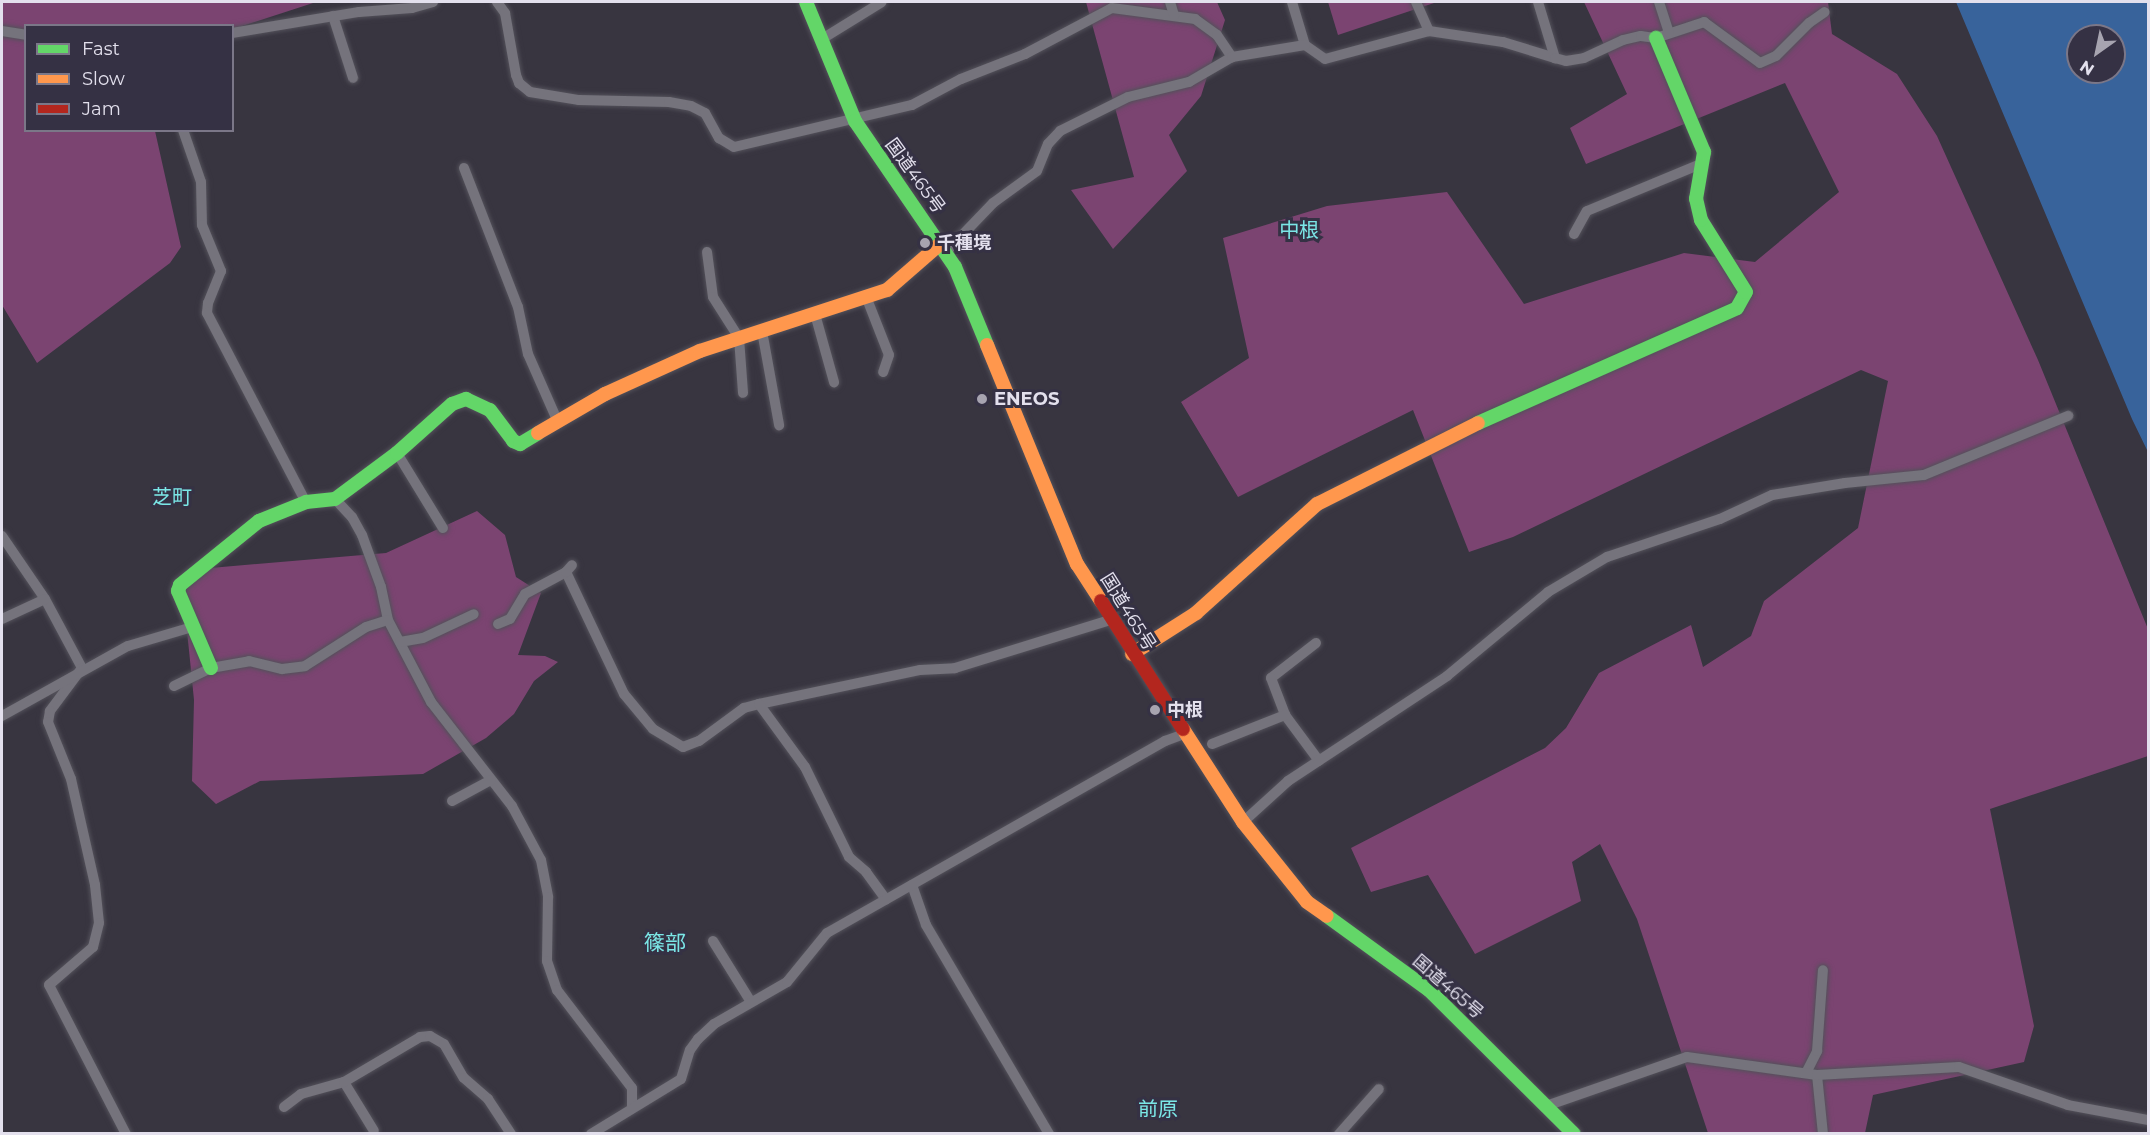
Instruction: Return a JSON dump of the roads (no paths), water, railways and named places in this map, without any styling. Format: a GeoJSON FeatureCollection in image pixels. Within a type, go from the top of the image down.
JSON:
{"type":"FeatureCollection","features":[{"type":"Feature","properties":{"kind":"main road","name":"国道465号"},"geometry":{"type":"LineString","coordinates":[[806,2],[822,39],[837,84],[855,121],[943,247],[980,325],[1077,564],[1110,620],[1243,822],[1307,902],[1429,990],[1574,1134]]}},
{"type":"Feature","properties":{"kind":"main road"},"geometry":{"type":"LineString","coordinates":[[1132,654],[1196,613],[1317,504],[1492,416],[1631,352],[1737,308],[1746,292],[1699,210],[1696,199],[1704,152],[1662,35]]}},
{"type":"Feature","properties":{"kind":"main road"},"geometry":{"type":"LineString","coordinates":[[211,668],[178,591],[180,585],[259,521],[306,502],[335,499],[397,453],[452,404],[466,399],[490,410],[513,441],[520,444],[605,394],[700,351],[867,299],[887,290],[943,247]]}},
{"type":"Feature","properties":{"kind":"street"},"geometry":{"type":"LineString","coordinates":[[234,33],[391,6],[434,2]]}},
{"type":"Feature","properties":{"kind":"street"},"geometry":{"type":"LineString","coordinates":[[497,2],[505,13],[519,83],[530,92],[579,100],[669,102],[691,106],[705,113],[719,138],[734,147],[855,121],[912,105],[961,79],[1025,54],[1112,8],[1195,19],[1216,36],[1232,57]]}},
{"type":"Feature","properties":{"kind":"street"},"geometry":{"type":"LineString","coordinates":[[822,39],[882,2]]}},
{"type":"Feature","properties":{"kind":"street"},"geometry":{"type":"LineString","coordinates":[[1170,2],[1174,15]]}},
{"type":"Feature","properties":{"kind":"street"},"geometry":{"type":"LineString","coordinates":[[1292,2],[1305,45],[1325,59],[1429,32],[1503,42],[1566,62],[1584,58],[1623,40],[1662,35],[1704,22],[1760,63],[1776,56],[1809,23],[1825,12]]}},
{"type":"Feature","properties":{"kind":"street"},"geometry":{"type":"LineString","coordinates":[[1416,2],[1429,32]]}},
{"type":"Feature","properties":{"kind":"street"},"geometry":{"type":"LineString","coordinates":[[1538,2],[1555,58]]}},
{"type":"Feature","properties":{"kind":"street"},"geometry":{"type":"LineString","coordinates":[[1659,2],[1662,35]]}},
{"type":"Feature","properties":{"kind":"street"},"geometry":{"type":"LineString","coordinates":[[333,16],[353,78]]}},
{"type":"Feature","properties":{"kind":"street"},"geometry":{"type":"LineString","coordinates":[[2,31],[24,35]]}},
{"type":"Feature","properties":{"kind":"street"},"geometry":{"type":"LineString","coordinates":[[943,247],[993,203],[1037,171],[1048,144],[1060,131],[1128,97],[1190,82],[1232,57],[1305,45]]}},
{"type":"Feature","properties":{"kind":"street"},"geometry":{"type":"LineString","coordinates":[[184,132],[201,182],[202,225],[221,271],[208,303],[207,313],[306,502]]}},
{"type":"Feature","properties":{"kind":"street"},"geometry":{"type":"LineString","coordinates":[[1574,234],[1587,211],[1703,163]]}},
{"type":"Feature","properties":{"kind":"street"},"geometry":{"type":"LineString","coordinates":[[465,168],[518,307],[528,354],[558,422]]}},
{"type":"Feature","properties":{"kind":"street"},"geometry":{"type":"LineString","coordinates":[[707,252],[713,297],[739,338],[743,393]]}},
{"type":"Feature","properties":{"kind":"street"},"geometry":{"type":"LineString","coordinates":[[867,299],[889,355],[883,372]]}},
{"type":"Feature","properties":{"kind":"street"},"geometry":{"type":"LineString","coordinates":[[815,314],[834,382]]}},
{"type":"Feature","properties":{"kind":"street"},"geometry":{"type":"LineString","coordinates":[[762,332],[778,424]]}},
{"type":"Feature","properties":{"kind":"street"},"geometry":{"type":"LineString","coordinates":[[1243,822],[1288,781],[1447,676],[1548,592],[1607,557],[1720,519],[1772,495],[1845,483],[1924,475],[2068,416]]}},
{"type":"Feature","properties":{"kind":"street"},"geometry":{"type":"LineString","coordinates":[[397,453],[443,528]]}},
{"type":"Feature","properties":{"kind":"street"},"geometry":{"type":"LineString","coordinates":[[335,499],[352,517],[362,535],[388,620],[440,716],[512,806],[541,860],[548,897],[547,961],[557,990],[632,1088],[633,1108]]}},
{"type":"Feature","properties":{"kind":"street"},"geometry":{"type":"LineString","coordinates":[[2,536],[45,599],[82,668]]}},
{"type":"Feature","properties":{"kind":"street"},"geometry":{"type":"LineString","coordinates":[[498,624],[510,619],[525,594],[569,569],[604,648],[614,677],[646,721],[672,742],[683,747],[699,741],[744,708],[920,670],[956,668],[1110,620]]}},
{"type":"Feature","properties":{"kind":"street"},"geometry":{"type":"LineString","coordinates":[[2,619],[45,599]]}},
{"type":"Feature","properties":{"kind":"street"},"geometry":{"type":"LineString","coordinates":[[400,642],[423,638],[474,614]]}},
{"type":"Feature","properties":{"kind":"street"},"geometry":{"type":"LineString","coordinates":[[174,686],[211,668],[249,661],[282,669],[305,666],[366,627],[388,620]]}},
{"type":"Feature","properties":{"kind":"street"},"geometry":{"type":"LineString","coordinates":[[2,716],[26,705],[82,668],[128,646],[192,627]]}},
{"type":"Feature","properties":{"kind":"street"},"geometry":{"type":"LineString","coordinates":[[1316,643],[1272,674],[1285,716],[1319,761]]}},
{"type":"Feature","properties":{"kind":"street"},"geometry":{"type":"LineString","coordinates":[[82,668],[50,711],[48,722],[71,779],[95,885],[99,922],[93,947],[49,985],[126,1134]]}},
{"type":"Feature","properties":{"kind":"street"},"geometry":{"type":"LineString","coordinates":[[759,704],[805,767],[849,857],[866,872],[885,900]]}},
{"type":"Feature","properties":{"kind":"street"},"geometry":{"type":"LineString","coordinates":[[1212,744],[1285,716]]}},
{"type":"Feature","properties":{"kind":"street"},"geometry":{"type":"LineString","coordinates":[[591,1134],[681,1079],[690,1050],[698,1039],[714,1024],[787,982],[827,933],[1165,741],[1184,734]]}},
{"type":"Feature","properties":{"kind":"street"},"geometry":{"type":"LineString","coordinates":[[452,801],[491,780]]}},
{"type":"Feature","properties":{"kind":"street"},"geometry":{"type":"LineString","coordinates":[[912,885],[926,925],[1049,1134]]}},
{"type":"Feature","properties":{"kind":"street"},"geometry":{"type":"LineString","coordinates":[[713,941],[751,1002]]}},
{"type":"Feature","properties":{"kind":"street"},"geometry":{"type":"LineString","coordinates":[[1823,970],[1817,1051],[1811,1074],[1823,1134]]}},
{"type":"Feature","properties":{"kind":"street"},"geometry":{"type":"LineString","coordinates":[[284,1107],[301,1094],[344,1082],[420,1037],[437,1038],[511,1134]]}},
{"type":"Feature","properties":{"kind":"street"},"geometry":{"type":"LineString","coordinates":[[1546,1106],[1687,1057],[1811,1074],[1959,1067],[2068,1105],[2148,1120]]}},
{"type":"Feature","properties":{"kind":"street"},"geometry":{"type":"LineString","coordinates":[[344,1082],[374,1131]]}},
{"type":"Feature","properties":{"kind":"street"},"geometry":{"type":"LineString","coordinates":[[1339,1134],[1379,1089]]}},
{"type":"Feature","properties":{"kind":"water"},"geometry":{"type":"Polygon","coordinates":[[[1956,2],[2148,2],[2148,452],[2132,419],[1956,2]]]}},
{"type":"Feature","properties":{"kind":"place","name":"千種境"},"geometry":{"type":"Point","coordinates":[925,243]}},
{"type":"Feature","properties":{"kind":"place","name":"ENEOS"},"geometry":{"type":"Point","coordinates":[982,399]}},
{"type":"Feature","properties":{"kind":"place","name":"中根"},"geometry":{"type":"Point","coordinates":[1155,710]}},
{"type":"Feature","properties":{"kind":"district","name":"中根"},"geometry":{"type":"Point","coordinates":[1299,230]}},
{"type":"Feature","properties":{"kind":"district","name":"芝町"},"geometry":{"type":"Point","coordinates":[172,497]}},
{"type":"Feature","properties":{"kind":"district","name":"篠部"},"geometry":{"type":"Point","coordinates":[665,943]}},
{"type":"Feature","properties":{"kind":"district","name":"前原"},"geometry":{"type":"Point","coordinates":[1158,1109]}}]}
